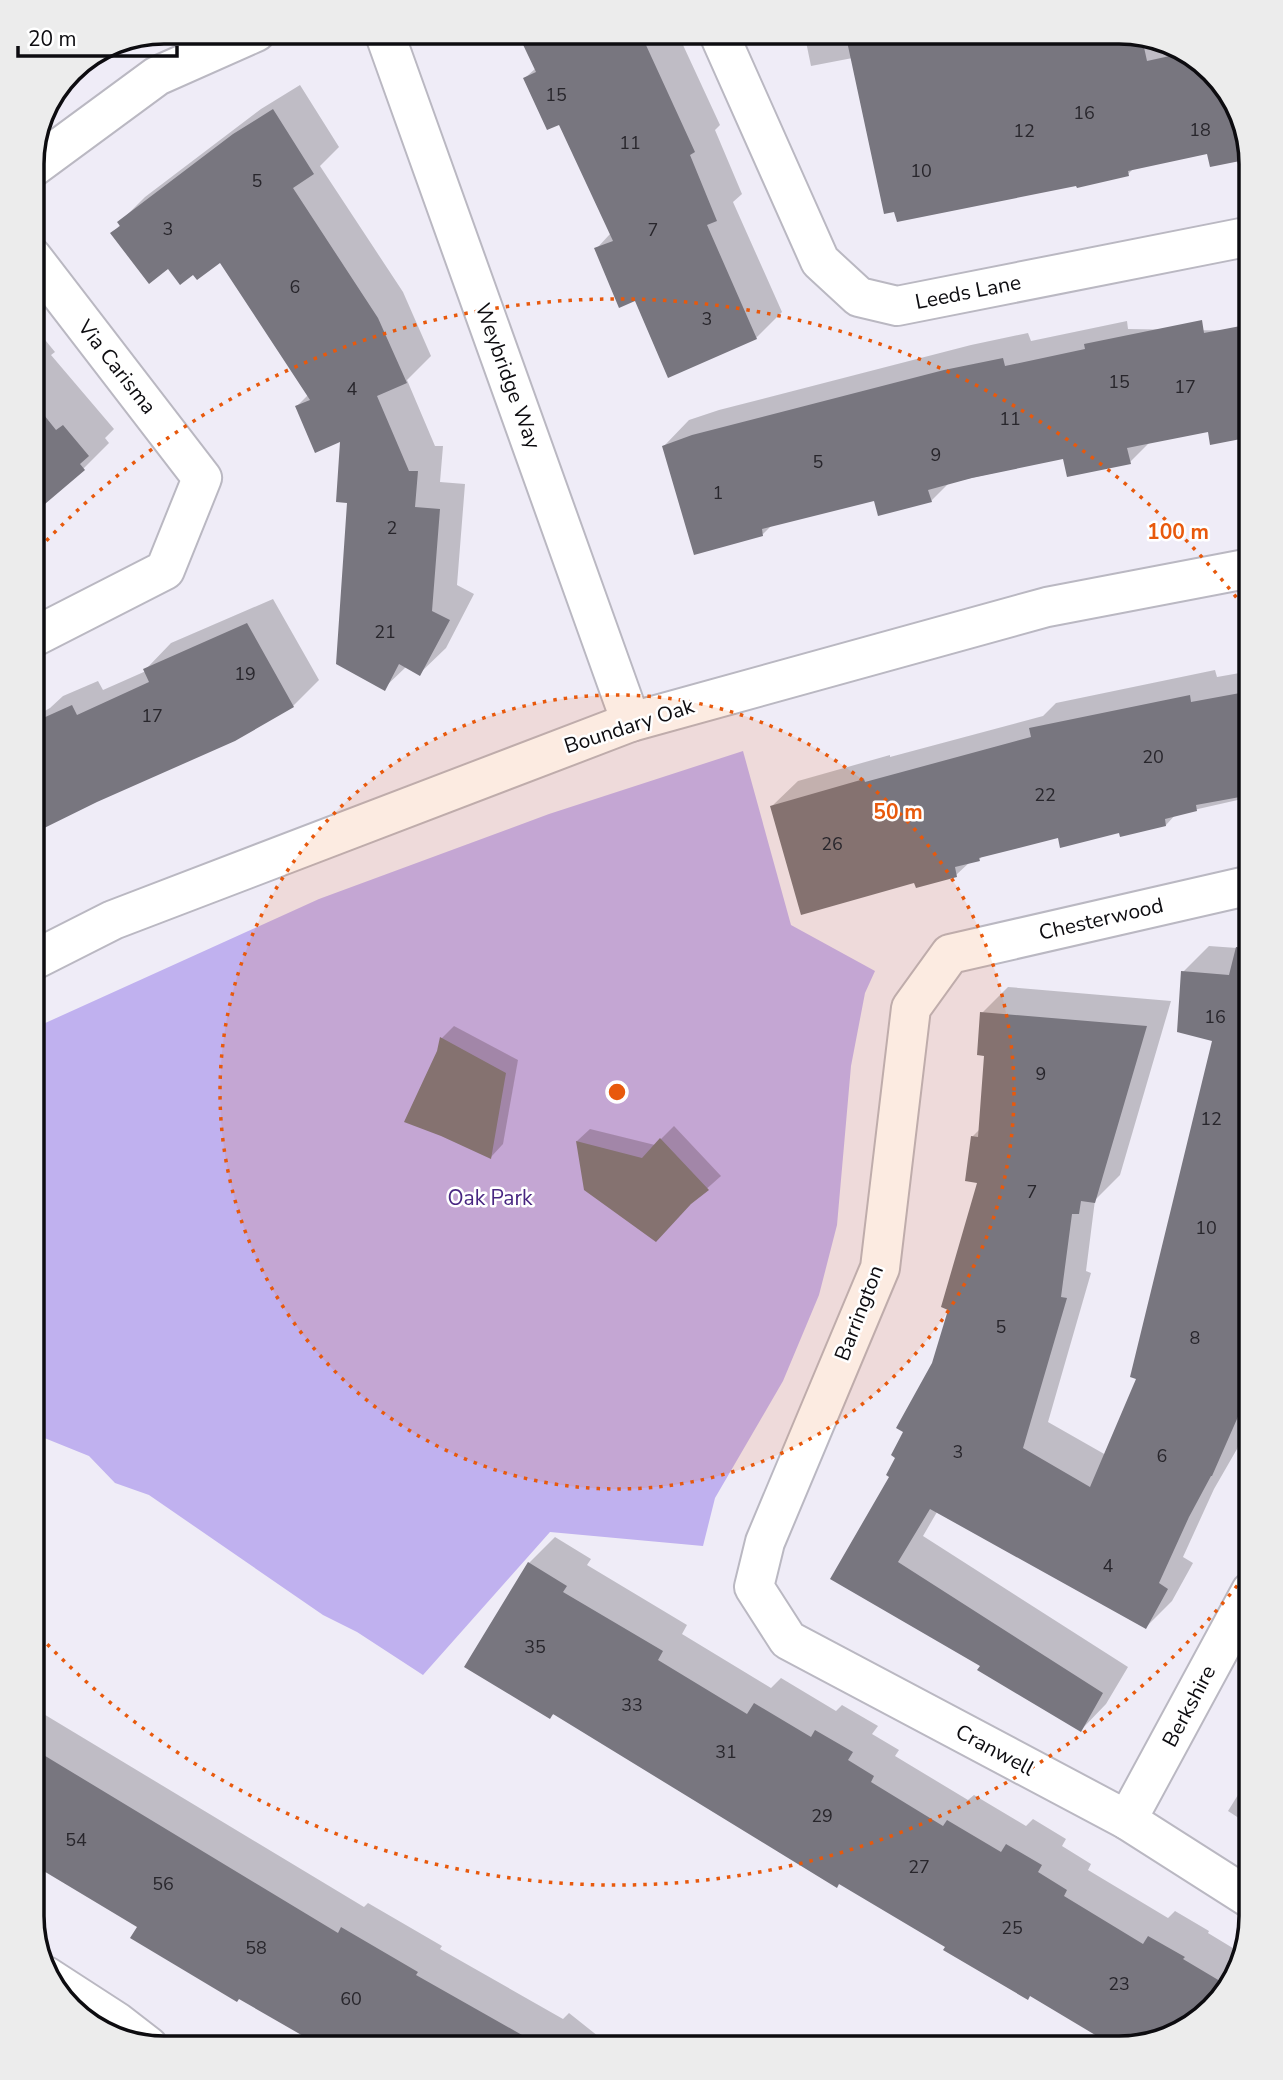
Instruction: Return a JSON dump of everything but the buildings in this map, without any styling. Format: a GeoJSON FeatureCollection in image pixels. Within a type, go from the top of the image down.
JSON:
{"type":"FeatureCollection","features":[{"type":"Feature","properties":{"kind":"street"},"geometry":{"type":"LineString","coordinates":[[44,159],[157,76],[229,44]]}},
{"type":"Feature","properties":{"kind":"street","name":"Weybridge Way"},"geometry":{"type":"LineString","coordinates":[[388,44],[631,722]]}},
{"type":"Feature","properties":{"kind":"street","name":"Leeds Lane"},"geometry":{"type":"LineString","coordinates":[[723,44],[820,261],[859,298],[897,306],[1239,238]]}},
{"type":"Feature","properties":{"kind":"street","name":"Via Carisma"},"geometry":{"type":"LineString","coordinates":[[44,273],[202,478],[165,570],[44,632]]}},
{"type":"Feature","properties":{"kind":"street","name":"Boundary Oak"},"geometry":{"type":"LineString","coordinates":[[44,955],[113,920],[631,722],[1047,607],[1239,570]]}},
{"type":"Feature","properties":{"kind":"street","name":"Chesterwood"},"geometry":{"type":"LineString","coordinates":[[950,954],[1239,888]]}},
{"type":"Feature","properties":{"kind":"street","name":"Barrington"},"geometry":{"type":"LineString","coordinates":[[754,1587],[765,1542],[880,1268],[911,1008],[950,954]]}},
{"type":"Feature","properties":{"kind":"street","name":"Cranwell"},"geometry":{"type":"LineString","coordinates":[[754,1587],[788,1640],[1127,1820],[1239,1891]]}},
{"type":"Feature","properties":{"kind":"street","name":"Berkshire"},"geometry":{"type":"LineString","coordinates":[[1127,1820],[1239,1613]]}},
{"type":"Feature","properties":{"kind":"street"},"geometry":{"type":"LineString","coordinates":[[70,1991],[129,2031]]}},
{"type":"Feature","properties":{"kind":"green space","name":"Oak Park"},"geometry":{"type":"Polygon","coordinates":[[[743,751],[791,925],[875,971],[865,993],[851,1066],[837,1225],[819,1295],[783,1381],[715,1498],[703,1546],[550,1532],[423,1675],[357,1632],[323,1615],[149,1495],[115,1483],[89,1456],[44,1438],[44,1024],[319,899],[549,814],[743,751]]]}}]}
